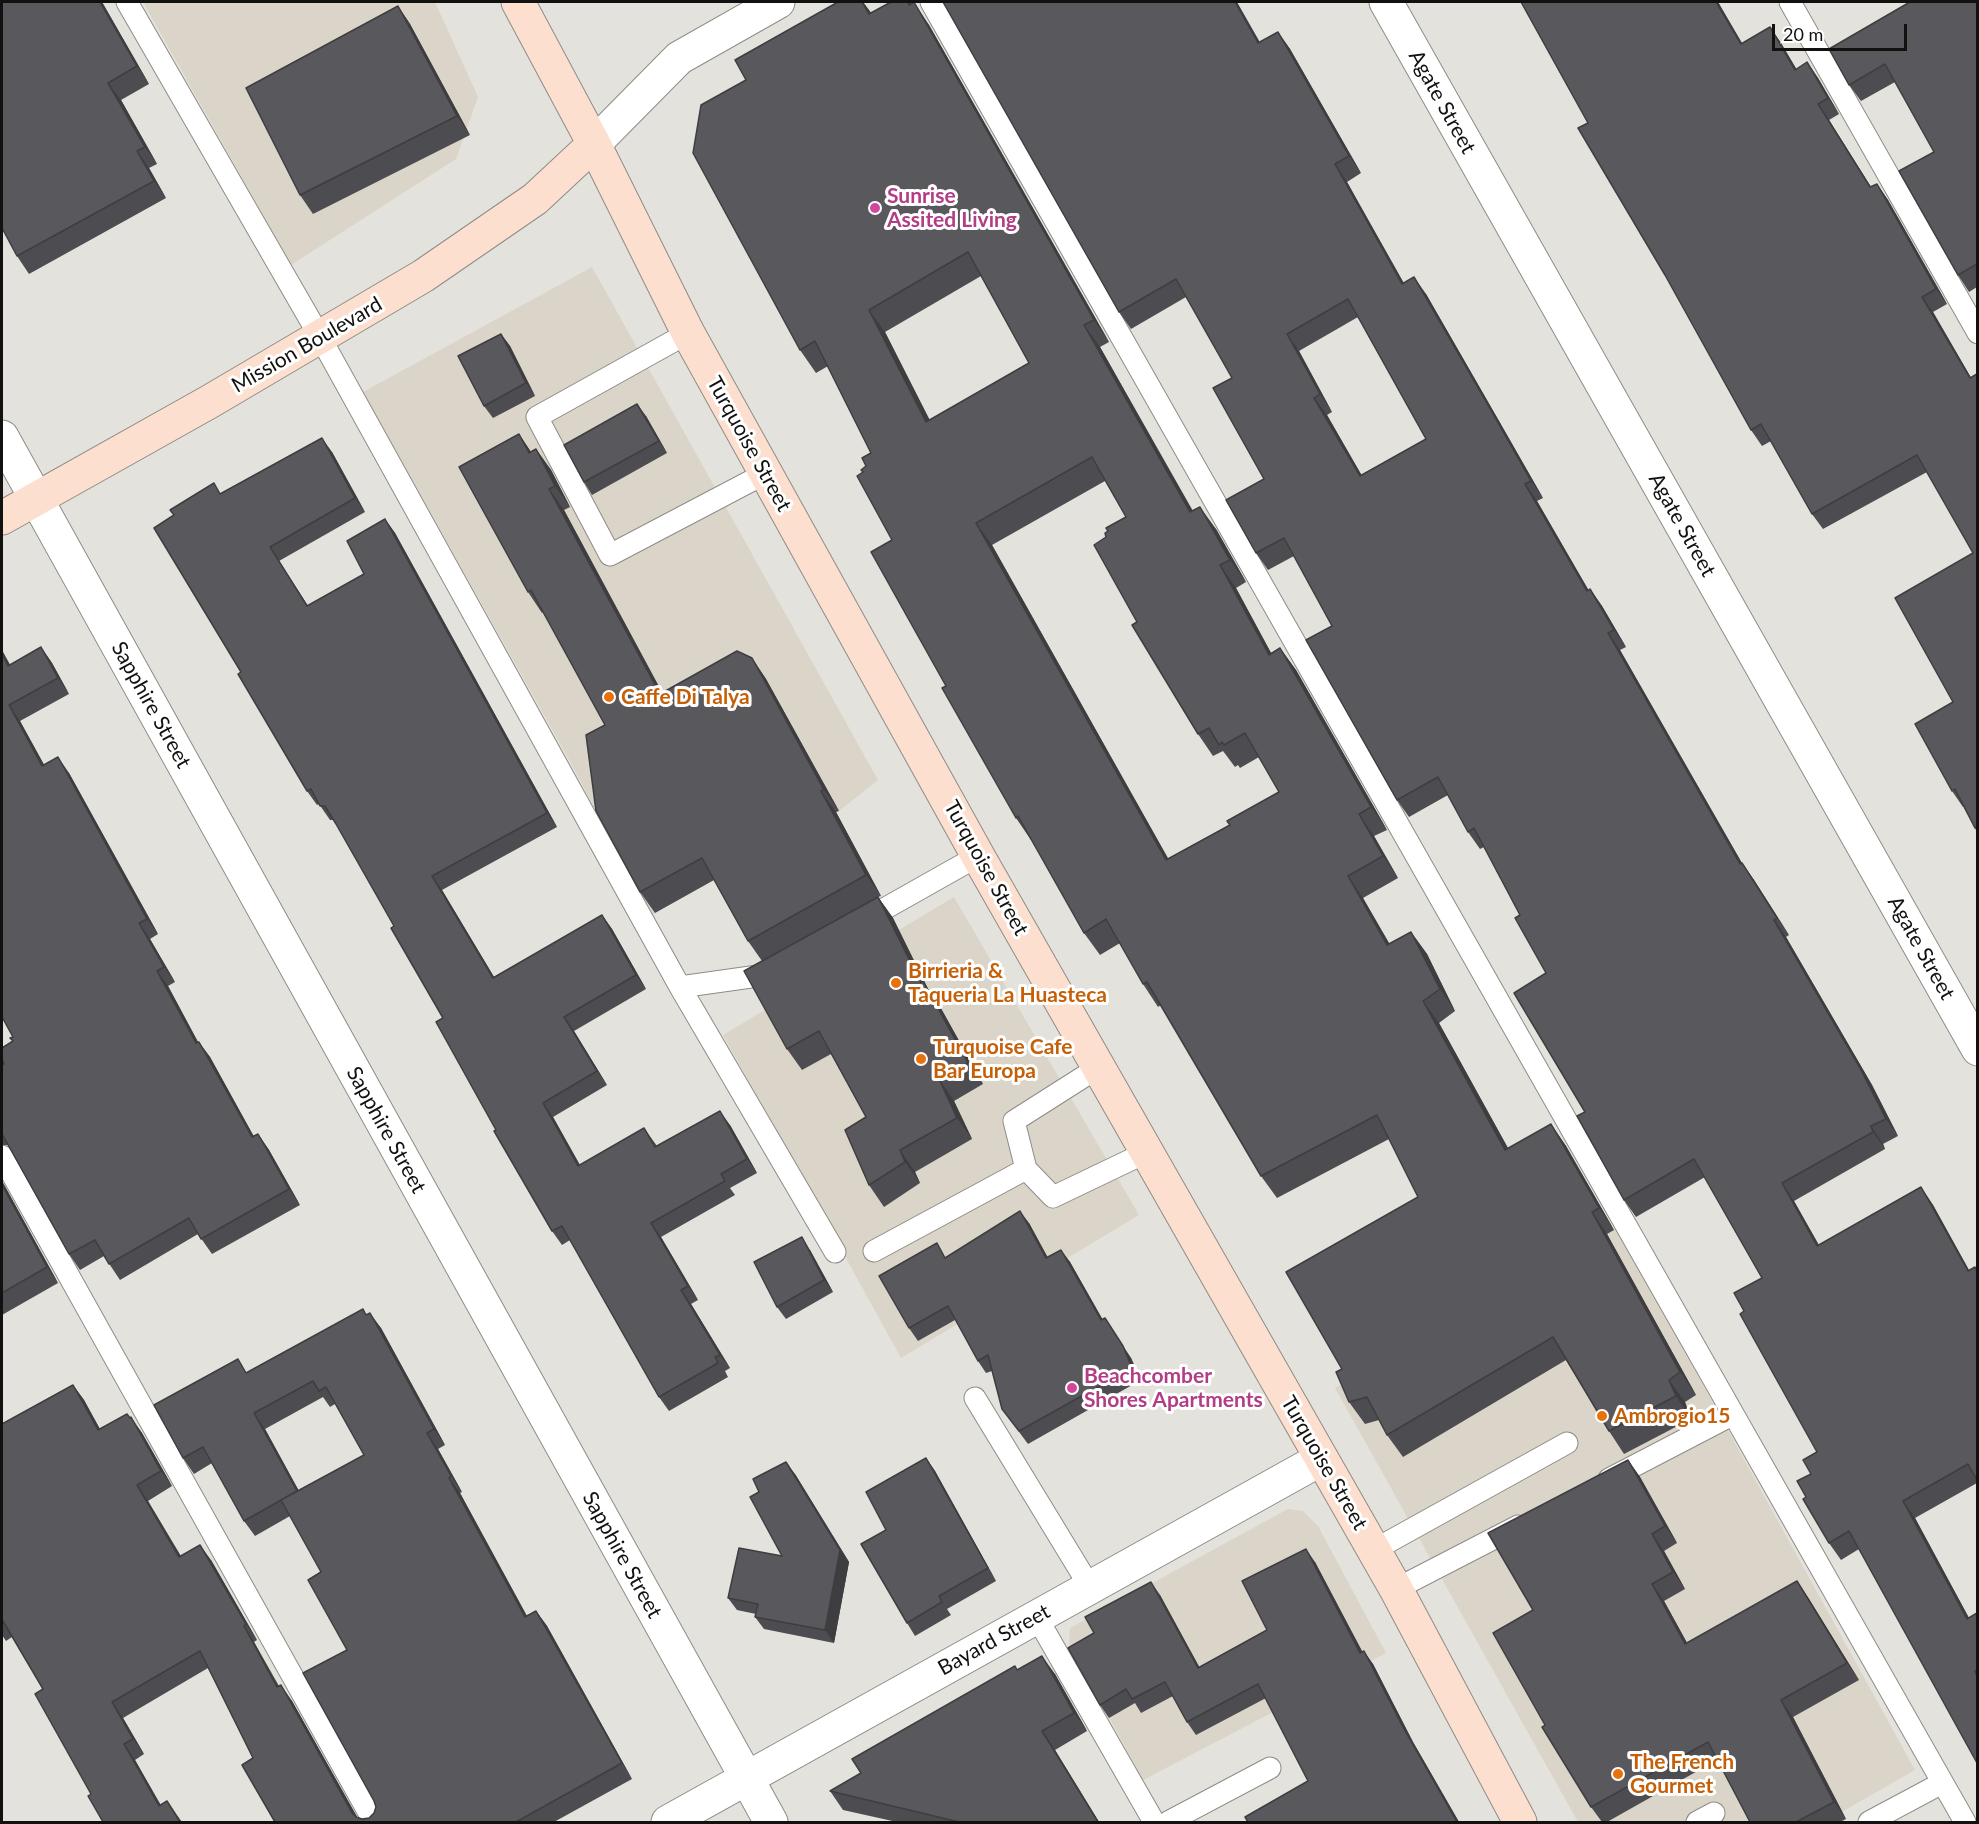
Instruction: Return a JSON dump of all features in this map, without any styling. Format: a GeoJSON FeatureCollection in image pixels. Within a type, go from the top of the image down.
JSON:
{"type":"FeatureCollection","features":[{"type":"Feature","properties":{"kind":"main road","name":"Turquoise Street"},"geometry":{"type":"LineString","coordinates":[[518,2],[594,144],[688,333],[978,856],[1396,1589],[1520,1822]]}},
{"type":"Feature","properties":{"kind":"main road","name":"Mission Boulevard"},"geometry":{"type":"LineString","coordinates":[[2,518],[423,276],[535,199],[594,144]]}},
{"type":"Feature","properties":{"kind":"street"},"geometry":{"type":"LineString","coordinates":[[594,144],[679,58],[778,2]]}},
{"type":"Feature","properties":{"kind":"street","name":"Agate Street"},"geometry":{"type":"LineString","coordinates":[[1386,2],[1977,1049]]}},
{"type":"Feature","properties":{"kind":"street","name":"Sapphire Street"},"geometry":{"type":"LineString","coordinates":[[2,437],[771,1822]]}},
{"type":"Feature","properties":{"kind":"street","name":"Bayard Street"},"geometry":{"type":"LineString","coordinates":[[668,1822],[1320,1459]]}},
{"type":"Feature","properties":{"kind":"lane"},"geometry":{"type":"LineString","coordinates":[[127,2],[320,337],[680,987],[835,1252]]}},
{"type":"Feature","properties":{"kind":"lane"},"geometry":{"type":"LineString","coordinates":[[931,2],[1965,1822]]}},
{"type":"Feature","properties":{"kind":"lane"},"geometry":{"type":"LineString","coordinates":[[1790,2],[1977,333]]}},
{"type":"Feature","properties":{"kind":"lane"},"geometry":{"type":"LineString","coordinates":[[688,333],[537,417],[610,555],[766,473]]}},
{"type":"Feature","properties":{"kind":"lane"},"geometry":{"type":"LineString","coordinates":[[846,930],[978,856]]}},
{"type":"Feature","properties":{"kind":"lane"},"geometry":{"type":"LineString","coordinates":[[680,987],[765,975],[786,964]]}},
{"type":"Feature","properties":{"kind":"lane"},"geometry":{"type":"LineString","coordinates":[[1099,1067],[1014,1121],[1026,1169],[1053,1197],[1147,1152]]}},
{"type":"Feature","properties":{"kind":"lane"},"geometry":{"type":"LineString","coordinates":[[2,1156],[374,1822]]}},
{"type":"Feature","properties":{"kind":"lane"},"geometry":{"type":"LineString","coordinates":[[874,1251],[1026,1169]]}},
{"type":"Feature","properties":{"kind":"lane"},"geometry":{"type":"LineString","coordinates":[[975,1398],[1090,1587]]}},
{"type":"Feature","properties":{"kind":"lane"},"geometry":{"type":"LineString","coordinates":[[1595,1486],[1732,1415]]}},
{"type":"Feature","properties":{"kind":"lane"},"geometry":{"type":"LineString","coordinates":[[1374,1550],[1567,1443]]}},
{"type":"Feature","properties":{"kind":"lane"},"geometry":{"type":"LineString","coordinates":[[1396,1589],[1532,1518]]}},
{"type":"Feature","properties":{"kind":"lane"},"geometry":{"type":"LineString","coordinates":[[1036,1617],[1154,1822]]}},
{"type":"Feature","properties":{"kind":"lane"},"geometry":{"type":"LineString","coordinates":[[1168,1822],[1270,1768]]}},
{"type":"Feature","properties":{"kind":"lane"},"geometry":{"type":"LineString","coordinates":[[1869,1822],[1942,1783]]}},
{"type":"Feature","properties":{"kind":"shaded area"},"geometry":{"type":"Polygon","coordinates":[[[143,2],[435,2],[478,97],[456,159],[291,265],[143,2]]]}},
{"type":"Feature","properties":{"kind":"shaded area"},"geometry":{"type":"Polygon","coordinates":[[[592,267],[878,780],[839,811],[655,913],[651,918],[572,765],[363,392],[592,267]]]}},
{"type":"Feature","properties":{"kind":"shaded area"},"geometry":{"type":"Polygon","coordinates":[[[954,897],[1139,1215],[901,1358],[723,1035],[954,897]]]}},
{"type":"Feature","properties":{"kind":"shaded area"},"geometry":{"type":"Polygon","coordinates":[[[1616,1227],[1915,1770],[1824,1822],[1578,1822],[1335,1388],[1616,1227]]]}},
{"type":"Feature","properties":{"kind":"shaded area"},"geometry":{"type":"Polygon","coordinates":[[[1288,1509],[1303,1511],[1318,1526],[1386,1653],[1143,1780],[1069,1644],[1070,1628],[1288,1509]]]}},
{"type":"Feature","properties":{"kind":"building"},"geometry":{"type":"Polygon","coordinates":[[[2,2],[100,2],[137,66],[108,83],[145,147],[137,151],[154,181],[17,256],[2,228],[2,2]]]}},
{"type":"Feature","properties":{"kind":"building"},"geometry":{"type":"Polygon","coordinates":[[[838,2],[862,2],[869,14],[891,2],[908,2],[909,5],[914,2],[1094,320],[1084,325],[1190,512],[1200,507],[1230,560],[1220,565],[1269,655],[1280,648],[1371,807],[1359,814],[1383,856],[1348,876],[1387,945],[1411,932],[1440,989],[1423,1001],[1505,1150],[1551,1124],[1599,1208],[1592,1212],[1680,1372],[1669,1380],[1676,1396],[1609,1431],[1553,1337],[1387,1435],[1367,1397],[1349,1402],[1336,1372],[1342,1369],[1286,1272],[1418,1197],[1377,1115],[1261,1176],[1147,982],[1143,984],[1106,919],[1084,933],[942,688],[946,686],[871,552],[892,540],[857,476],[866,466],[862,458],[871,453],[815,341],[800,350],[693,153],[701,105],[746,80],[735,60],[838,2]],[[968,252],[869,310],[926,422],[1029,363],[968,252]],[[1092,457],[976,523],[1166,860],[1230,825],[1227,821],[1279,792],[1245,733],[1224,745],[1222,742],[1219,745],[1209,728],[1198,734],[1132,625],[1137,622],[1094,545],[1106,537],[1105,533],[1108,531],[1106,528],[1126,517],[1092,457]]]}},
{"type":"Feature","properties":{"kind":"building"},"geometry":{"type":"Polygon","coordinates":[[[943,2],[1235,2],[1258,43],[1278,32],[1349,156],[1335,164],[1402,284],[1414,277],[1531,481],[1525,484],[1587,591],[1590,589],[1614,630],[1608,633],[1740,864],[1742,863],[1777,918],[1774,920],[1860,1068],[1886,1119],[1871,1126],[1873,1132],[1782,1183],[1817,1246],[1921,1187],[1968,1271],[1975,1267],[1977,1271],[1977,1480],[1968,1464],[1903,1501],[1967,1619],[1977,1613],[1977,1670],[1975,1671],[1977,1676],[1977,1763],[1849,1531],[1829,1543],[1803,1499],[1806,1497],[1797,1481],[1811,1474],[1803,1460],[1817,1452],[1740,1314],[1744,1311],[1734,1293],[1762,1278],[1694,1159],[1624,1200],[1577,1116],[1585,1112],[1514,993],[1546,973],[1515,918],[1520,915],[1474,828],[1468,832],[1438,777],[1397,800],[1306,640],[1332,626],[1284,538],[1256,553],[1226,500],[1264,479],[1213,388],[1232,378],[1176,279],[1119,312],[943,2]],[[1348,299],[1287,334],[1320,394],[1314,398],[1360,476],[1426,439],[1348,299]]]}},
{"type":"Feature","properties":{"kind":"building"},"geometry":{"type":"Polygon","coordinates":[[[1521,2],[1716,2],[1741,44],[1770,27],[1795,70],[1807,62],[1828,98],[1818,104],[1870,187],[1877,184],[1936,289],[1922,297],[1970,378],[1977,374],[1977,826],[1975,828],[1955,789],[1952,791],[1915,724],[1953,702],[1895,598],[1973,553],[1917,455],[1812,514],[1761,424],[1751,430],[1665,275],[1578,128],[1588,123],[1521,2]]]}},
{"type":"Feature","properties":{"kind":"building"},"geometry":{"type":"Polygon","coordinates":[[[1910,2],[1977,2],[1977,264],[1958,275],[1899,171],[1934,152],[1885,64],[1849,85],[1829,49],[1910,2]]]}},
{"type":"Feature","properties":{"kind":"building"},"geometry":{"type":"Polygon","coordinates":[[[398,6],[457,116],[300,195],[246,88],[398,6]]]}},
{"type":"Feature","properties":{"kind":"building"},"geometry":{"type":"Polygon","coordinates":[[[501,334],[526,383],[484,406],[458,356],[501,334]]]}},
{"type":"Feature","properties":{"kind":"building"},"geometry":{"type":"Polygon","coordinates":[[[637,404],[659,441],[584,482],[564,445],[637,404]]]}},
{"type":"Feature","properties":{"kind":"building"},"geometry":{"type":"Polygon","coordinates":[[[519,434],[529,453],[536,449],[555,486],[549,489],[660,694],[737,651],[752,658],[824,790],[821,791],[866,875],[748,941],[702,858],[640,892],[596,811],[586,735],[605,725],[531,590],[528,592],[459,467],[519,434]]]}},
{"type":"Feature","properties":{"kind":"building"},"geometry":{"type":"Polygon","coordinates":[[[322,438],[355,498],[270,547],[307,606],[364,574],[347,541],[385,519],[547,813],[432,876],[493,978],[602,915],[636,975],[564,1017],[597,1071],[543,1103],[578,1166],[644,1128],[655,1147],[720,1111],[747,1159],[721,1174],[725,1181],[651,1223],[688,1286],[681,1290],[720,1355],[715,1357],[718,1363],[659,1397],[562,1226],[552,1231],[494,1131],[496,1130],[436,1022],[443,1018],[391,928],[394,926],[325,806],[320,806],[311,789],[307,791],[238,674],[241,672],[154,528],[174,515],[170,510],[214,483],[220,494],[322,438]]]}},
{"type":"Feature","properties":{"kind":"building"},"geometry":{"type":"Polygon","coordinates":[[[41,647],[58,678],[9,705],[42,766],[58,757],[147,919],[139,923],[164,967],[157,971],[196,1043],[199,1042],[252,1137],[258,1134],[289,1189],[201,1239],[189,1218],[109,1264],[95,1240],[69,1254],[2,1134],[2,1065],[4,1064],[2,1048],[13,1041],[10,1038],[13,1037],[2,1017],[2,654],[8,666],[41,647]]]}},
{"type":"Feature","properties":{"kind":"building"},"geometry":{"type":"Polygon","coordinates":[[[878,897],[921,983],[923,981],[968,1063],[939,1079],[957,1118],[900,1150],[905,1162],[869,1185],[845,1130],[866,1117],[819,1031],[787,1049],[744,971],[878,897]]]}},
{"type":"Feature","properties":{"kind":"building"},"geometry":{"type":"Polygon","coordinates":[[[2,1185],[47,1267],[2,1293],[2,1185]]]}},
{"type":"Feature","properties":{"kind":"building"},"geometry":{"type":"Polygon","coordinates":[[[1020,1211],[1046,1258],[1061,1250],[1101,1320],[1105,1318],[1123,1346],[1132,1368],[1019,1431],[1002,1409],[988,1355],[978,1361],[948,1306],[909,1328],[879,1276],[937,1243],[945,1258],[1020,1211]]]}},
{"type":"Feature","properties":{"kind":"building"},"geometry":{"type":"Polygon","coordinates":[[[802,1237],[824,1280],[777,1307],[754,1262],[802,1237]]]}},
{"type":"Feature","properties":{"kind":"building"},"geometry":{"type":"Polygon","coordinates":[[[363,1309],[366,1315],[370,1313],[434,1429],[427,1433],[525,1617],[536,1611],[622,1763],[516,1822],[275,1822],[242,1765],[253,1758],[200,1651],[112,1702],[133,1739],[124,1744],[159,1806],[167,1801],[180,1822],[103,1822],[88,1796],[91,1794],[35,1694],[43,1689],[2,1622],[2,1424],[73,1385],[98,1430],[127,1414],[131,1417],[161,1471],[137,1485],[179,1557],[200,1545],[246,1624],[244,1626],[277,1687],[281,1685],[352,1813],[362,1819],[369,1818],[376,1807],[374,1801],[303,1673],[347,1650],[308,1580],[321,1572],[281,1500],[244,1521],[203,1447],[183,1458],[154,1405],[238,1359],[246,1373],[363,1309]],[[313,1381],[254,1413],[297,1491],[283,1499],[364,1455],[326,1387],[319,1391],[313,1381]]]}},
{"type":"Feature","properties":{"kind":"building"},"geometry":{"type":"Polygon","coordinates":[[[926,1458],[988,1568],[939,1596],[942,1602],[907,1623],[861,1544],[886,1530],[866,1492],[926,1458]]]}},
{"type":"Feature","properties":{"kind":"building"},"geometry":{"type":"Polygon","coordinates":[[[1628,1460],[1665,1526],[1652,1534],[1673,1572],[1652,1584],[1685,1644],[1797,1581],[1847,1663],[1781,1700],[1834,1802],[1799,1822],[1750,1822],[1708,1742],[1591,1807],[1542,1727],[1545,1725],[1493,1633],[1533,1610],[1488,1533],[1628,1460]]]}},
{"type":"Feature","properties":{"kind":"building"},"geometry":{"type":"Polygon","coordinates":[[[786,1462],[840,1550],[825,1630],[755,1617],[758,1604],[728,1598],[739,1548],[782,1556],[750,1497],[759,1492],[753,1479],[786,1462]]]}},
{"type":"Feature","properties":{"kind":"building"},"geometry":{"type":"Polygon","coordinates":[[[1306,1549],[1360,1653],[1364,1651],[1404,1729],[1457,1822],[1248,1822],[1245,1817],[1308,1781],[1258,1684],[1187,1722],[1165,1682],[1132,1699],[1126,1689],[1100,1705],[1068,1648],[1094,1633],[1085,1617],[1151,1582],[1198,1668],[1267,1630],[1242,1581],[1306,1549]]]}},
{"type":"Feature","properties":{"kind":"building"},"geometry":{"type":"Polygon","coordinates":[[[1042,1656],[1074,1713],[1042,1731],[1098,1822],[959,1822],[830,1791],[861,1773],[852,1759],[1015,1666],[1017,1670],[1042,1656]]]}},
{"type":"Feature","properties":{"kind":"place","name":"Sunrise Assited Living"},"geometry":{"type":"Point","coordinates":[875,208]}},
{"type":"Feature","properties":{"kind":"place","name":"Caffe Di Talya"},"geometry":{"type":"Point","coordinates":[609,697]}},
{"type":"Feature","properties":{"kind":"place","name":"Birrieria & Taqueria La Huasteca"},"geometry":{"type":"Point","coordinates":[896,983]}},
{"type":"Feature","properties":{"kind":"place","name":"Turquoise Cafe Bar Europa"},"geometry":{"type":"Point","coordinates":[921,1059]}},
{"type":"Feature","properties":{"kind":"place","name":"Beachcomber Shores Apartments"},"geometry":{"type":"Point","coordinates":[1072,1388]}},
{"type":"Feature","properties":{"kind":"place","name":"Ambrogio15"},"geometry":{"type":"Point","coordinates":[1602,1416]}},
{"type":"Feature","properties":{"kind":"place","name":"The French Gourmet"},"geometry":{"type":"Point","coordinates":[1618,1774]}}]}
